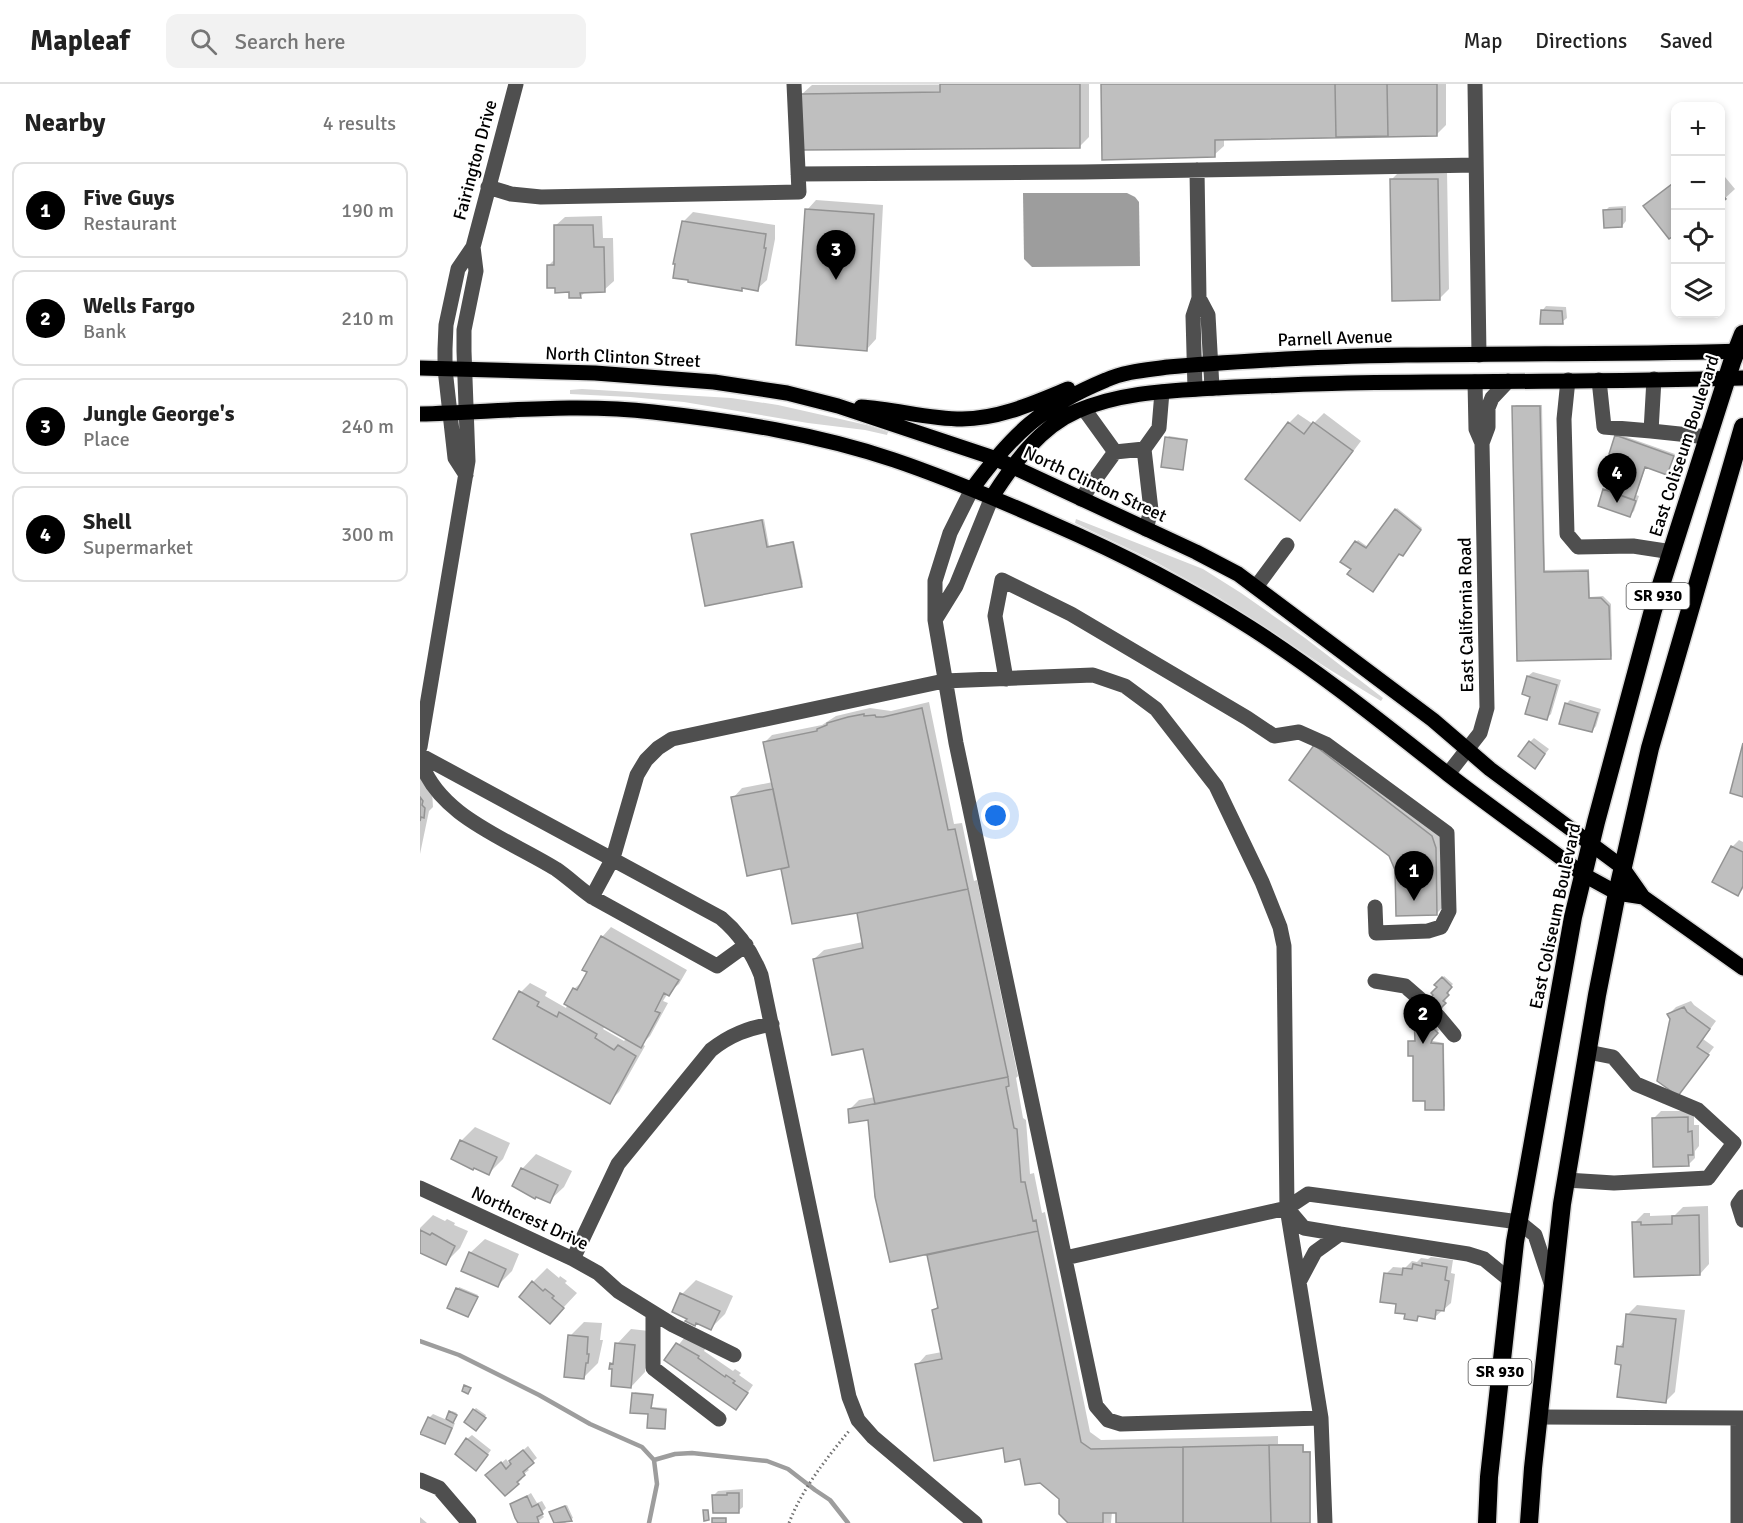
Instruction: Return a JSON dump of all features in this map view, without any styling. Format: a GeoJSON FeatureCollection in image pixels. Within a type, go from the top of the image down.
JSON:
{"type":"FeatureCollection","features":[{"type":"Feature","properties":{"kind":"highway","name":"East Coliseum Boulevard"},"geometry":{"type":"LineString","coordinates":[[1487,1523],[1489,1477],[1519,1222],[1573,917],[1590,844],[1650,621],[1708,437],[1735,378],[1741,346]]}},
{"type":"Feature","properties":{"kind":"highway","name":"SR 930"},"geometry":{"type":"LineString","coordinates":[[1529,1523],[1566,1180],[1622,867],[1647,759],[1743,427]]}},
{"type":"Feature","properties":{"kind":"main road","name":"Parnell Avenue"},"geometry":{"type":"LineString","coordinates":[[972,489],[994,458],[1018,432],[1039,415],[1060,402],[1108,379],[1140,371],[1194,364],[1319,357],[1479,355],[1741,346]]}},
{"type":"Feature","properties":{"kind":"main road","name":"North Clinton Street"},"geometry":{"type":"LineString","coordinates":[[420,368],[595,373],[714,382],[787,393],[838,406],[994,458],[1216,561],[1256,587],[1432,720],[1466,750],[1622,867],[1643,897],[1743,968]]}},
{"type":"Feature","properties":{"kind":"main road"},"geometry":{"type":"LineString","coordinates":[[992,496],[1011,467],[1027,449],[1055,425],[1084,409],[1113,398],[1195,389],[1290,384],[1735,378]]}},
{"type":"Feature","properties":{"kind":"main road"},"geometry":{"type":"LineString","coordinates":[[838,406],[886,409],[925,417],[964,419],[1019,409],[1077,385],[1108,379]]}},
{"type":"Feature","properties":{"kind":"main road","name":"North Clinton Street"},"geometry":{"type":"LineString","coordinates":[[420,414],[587,407],[652,412],[743,424],[863,451],[992,496],[1098,543],[1217,606],[1320,676],[1584,875],[1617,894],[1643,897]]}},
{"type":"Feature","properties":{"kind":"street","name":"Fairington Drive"},"geometry":{"type":"LineString","coordinates":[[466,475],[455,458],[445,369],[446,325],[458,269],[473,247],[516,84]]}},
{"type":"Feature","properties":{"kind":"street"},"geometry":{"type":"LineString","coordinates":[[488,187],[511,194],[541,197],[799,192],[794,84]]}},
{"type":"Feature","properties":{"kind":"street"},"geometry":{"type":"LineString","coordinates":[[1475,84],[1479,355]]}},
{"type":"Feature","properties":{"kind":"street"},"geometry":{"type":"LineString","coordinates":[[798,174],[1476,165]]}},
{"type":"Feature","properties":{"kind":"street"},"geometry":{"type":"LineString","coordinates":[[1195,389],[1193,316],[1199,298],[1197,170]]}},
{"type":"Feature","properties":{"kind":"street","name":"Fairington Drive"},"geometry":{"type":"LineString","coordinates":[[420,747],[468,461],[464,330],[476,271],[473,247]]}},
{"type":"Feature","properties":{"kind":"street"},"geometry":{"type":"LineString","coordinates":[[1199,298],[1208,315],[1212,388]]}},
{"type":"Feature","properties":{"kind":"street"},"geometry":{"type":"LineString","coordinates":[[1651,431],[1654,379]]}},
{"type":"Feature","properties":{"kind":"street"},"geometry":{"type":"LineString","coordinates":[[1568,380],[1564,419],[1567,534],[1578,547],[1633,546],[1672,552]]}},
{"type":"Feature","properties":{"kind":"street"},"geometry":{"type":"LineString","coordinates":[[1599,380],[1604,427],[1708,437]]}},
{"type":"Feature","properties":{"kind":"street","name":"East California Road"},"geometry":{"type":"LineString","coordinates":[[1448,774],[1480,733],[1487,708],[1482,443],[1488,427],[1488,408],[1492,398],[1508,381]]}},
{"type":"Feature","properties":{"kind":"street","name":"East California Road"},"geometry":{"type":"LineString","coordinates":[[1475,382],[1476,429],[1482,443]]}},
{"type":"Feature","properties":{"kind":"street"},"geometry":{"type":"LineString","coordinates":[[1146,529],[1151,510],[1144,449],[1159,428],[1162,392]]}},
{"type":"Feature","properties":{"kind":"street"},"geometry":{"type":"LineString","coordinates":[[1084,409],[1115,452]]}},
{"type":"Feature","properties":{"kind":"street"},"geometry":{"type":"LineString","coordinates":[[1081,499],[1115,452],[1144,449]]}},
{"type":"Feature","properties":{"kind":"street"},"geometry":{"type":"LineString","coordinates":[[972,489],[950,533],[935,581],[935,621],[944,681],[1096,1406],[1108,1420],[1121,1424],[1321,1418]]}},
{"type":"Feature","properties":{"kind":"street"},"geometry":{"type":"LineString","coordinates":[[935,621],[956,586],[992,496]]}},
{"type":"Feature","properties":{"kind":"street"},"geometry":{"type":"LineString","coordinates":[[1256,587],[1287,545]]}},
{"type":"Feature","properties":{"kind":"street"},"geometry":{"type":"LineString","coordinates":[[1006,679],[995,616],[1002,580],[1071,614],[1274,736],[1299,732],[1326,744],[1447,833],[1449,911],[1441,927],[1428,931],[1376,933],[1375,907]]}},
{"type":"Feature","properties":{"kind":"street"},"geometry":{"type":"LineString","coordinates":[[592,897],[613,858],[637,775],[646,760],[672,739],[944,681],[1093,675],[1125,686],[1156,709],[1217,788],[1262,882],[1280,927],[1284,946],[1287,1208],[1321,1418],[1325,1523]]}},
{"type":"Feature","properties":{"kind":"street"},"geometry":{"type":"LineString","coordinates":[[420,757],[613,858],[721,918],[746,945],[761,975],[849,1397],[858,1420],[873,1437],[975,1523]]}},
{"type":"Feature","properties":{"kind":"street"},"geometry":{"type":"LineString","coordinates":[[420,757],[424,772],[434,788],[456,811],[555,869],[592,897],[717,966],[746,945]]}},
{"type":"Feature","properties":{"kind":"street"},"geometry":{"type":"LineString","coordinates":[[1375,981],[1405,986],[1455,1035]]}},
{"type":"Feature","properties":{"kind":"street"},"geometry":{"type":"LineString","coordinates":[[573,1259],[618,1164],[711,1050],[738,1032],[772,1023]]}},
{"type":"Feature","properties":{"kind":"street"},"geometry":{"type":"LineString","coordinates":[[1566,1180],[1614,1183],[1707,1178],[1734,1143],[1698,1110],[1636,1084],[1613,1057],[1588,1052]]}},
{"type":"Feature","properties":{"kind":"street","name":"Northcrest Drive"},"geometry":{"type":"LineString","coordinates":[[420,1188],[573,1259],[598,1273],[618,1291],[653,1312],[734,1355]]}},
{"type":"Feature","properties":{"kind":"street"},"geometry":{"type":"LineString","coordinates":[[1065,1258],[1287,1208],[1308,1194],[1519,1222],[1535,1235],[1553,1289]]}},
{"type":"Feature","properties":{"kind":"street"},"geometry":{"type":"LineString","coordinates":[[1743,1197],[1738,1204],[1743,1220]]}},
{"type":"Feature","properties":{"kind":"street"},"geometry":{"type":"LineString","coordinates":[[1287,1208],[1304,1228],[1468,1254],[1484,1259],[1511,1281]]}},
{"type":"Feature","properties":{"kind":"street"},"geometry":{"type":"LineString","coordinates":[[1299,1282],[1315,1252],[1340,1234]]}},
{"type":"Feature","properties":{"kind":"street"},"geometry":{"type":"LineString","coordinates":[[653,1312],[653,1368],[719,1419]]}},
{"type":"Feature","properties":{"kind":"street"},"geometry":{"type":"LineString","coordinates":[[1539,1417],[1740,1418],[1738,1523]]}},
{"type":"Feature","properties":{"kind":"street"},"geometry":{"type":"LineString","coordinates":[[420,1480],[439,1488],[469,1523]]}},
{"type":"Feature","properties":{"kind":"path"},"geometry":{"type":"LineString","coordinates":[[789,1523],[796,1505],[812,1480],[858,1420]]}},
{"type":"Feature","properties":{"kind":"shaded area"},"geometry":{"type":"Polygon","coordinates":[[[1023,193],[1127,193],[1135,197],[1139,202],[1140,266],[1032,267],[1024,259],[1023,193]]]}},
{"type":"Feature","properties":{"kind":"shaded area"},"geometry":{"type":"Polygon","coordinates":[[[570,390],[731,398],[778,405],[888,432],[887,435],[684,402],[570,394],[570,390]]]}},
{"type":"Feature","properties":{"kind":"shaded area"},"geometry":{"type":"Polygon","coordinates":[[[1076,519],[1203,569],[1305,638],[1383,698],[1381,701],[1327,668],[1218,597],[1152,560],[1075,523],[1076,519]]]}},
{"type":"Feature","properties":{"kind":"building"},"geometry":{"type":"Polygon","coordinates":[[[940,84],[1080,84],[1080,148],[802,150],[801,94],[940,92],[940,84]]]}},
{"type":"Feature","properties":{"kind":"building"},"geometry":{"type":"Polygon","coordinates":[[[1101,84],[1437,84],[1437,136],[1215,140],[1215,157],[1102,160],[1101,84]]]}},
{"type":"Feature","properties":{"kind":"building"},"geometry":{"type":"Polygon","coordinates":[[[1335,84],[1387,84],[1388,136],[1336,137],[1335,84]]]}},
{"type":"Feature","properties":{"kind":"building"},"geometry":{"type":"Polygon","coordinates":[[[1390,179],[1438,179],[1440,300],[1392,301],[1390,179]]]}},
{"type":"Feature","properties":{"kind":"building"},"geometry":{"type":"Polygon","coordinates":[[[1671,185],[1671,238],[1669,239],[1643,206],[1671,185]]]}},
{"type":"Feature","properties":{"kind":"building"},"geometry":{"type":"Polygon","coordinates":[[[805,209],[874,214],[867,351],[796,345],[805,209]]]}},
{"type":"Feature","properties":{"kind":"building"},"geometry":{"type":"Polygon","coordinates":[[[1622,209],[1622,227],[1604,228],[1603,210],[1622,209]]]}},
{"type":"Feature","properties":{"kind":"building"},"geometry":{"type":"Polygon","coordinates":[[[682,221],[766,234],[764,248],[766,248],[758,291],[742,288],[742,291],[673,278],[675,264],[673,264],[682,221]]]}},
{"type":"Feature","properties":{"kind":"building"},"geometry":{"type":"Polygon","coordinates":[[[554,225],[593,225],[594,247],[604,247],[605,292],[580,293],[581,298],[569,298],[569,292],[555,293],[555,288],[547,288],[547,265],[554,265],[554,225]]]}},
{"type":"Feature","properties":{"kind":"building"},"geometry":{"type":"Polygon","coordinates":[[[1541,310],[1562,311],[1563,324],[1540,324],[1541,310]]]}},
{"type":"Feature","properties":{"kind":"building"},"geometry":{"type":"Polygon","coordinates":[[[1512,406],[1540,406],[1544,572],[1588,571],[1589,598],[1601,598],[1609,606],[1611,659],[1517,661],[1512,406]]]}},
{"type":"Feature","properties":{"kind":"building"},"geometry":{"type":"Polygon","coordinates":[[[1288,422],[1304,434],[1313,422],[1353,451],[1300,521],[1245,479],[1288,422]]]}},
{"type":"Feature","properties":{"kind":"building"},"geometry":{"type":"Polygon","coordinates":[[[1615,435],[1674,456],[1667,475],[1645,467],[1634,500],[1620,495],[1631,462],[1609,454],[1615,435]]]}},
{"type":"Feature","properties":{"kind":"building"},"geometry":{"type":"Polygon","coordinates":[[[1165,437],[1187,440],[1183,470],[1161,467],[1165,437]]]}},
{"type":"Feature","properties":{"kind":"building"},"geometry":{"type":"Polygon","coordinates":[[[1603,489],[1636,501],[1630,517],[1598,506],[1603,489]]]}},
{"type":"Feature","properties":{"kind":"building"},"geometry":{"type":"Polygon","coordinates":[[[1395,509],[1421,530],[1403,556],[1399,554],[1373,592],[1347,574],[1351,569],[1340,562],[1355,541],[1366,548],[1395,509]]]}},
{"type":"Feature","properties":{"kind":"building"},"geometry":{"type":"Polygon","coordinates":[[[762,520],[767,547],[793,542],[802,587],[705,606],[691,534],[762,520]]]}},
{"type":"Feature","properties":{"kind":"building"},"geometry":{"type":"Polygon","coordinates":[[[1527,676],[1557,685],[1547,720],[1525,714],[1530,697],[1522,694],[1527,676]]]}},
{"type":"Feature","properties":{"kind":"building"},"geometry":{"type":"Polygon","coordinates":[[[1565,703],[1598,713],[1592,732],[1559,724],[1565,703]]]}},
{"type":"Feature","properties":{"kind":"building"},"geometry":{"type":"Polygon","coordinates":[[[922,708],[948,830],[955,829],[968,889],[857,913],[792,924],[781,869],[789,867],[763,742],[817,731],[827,723],[848,717],[864,714],[864,716],[883,717],[922,708]]]}},
{"type":"Feature","properties":{"kind":"building"},"geometry":{"type":"Polygon","coordinates":[[[1529,741],[1545,754],[1535,769],[1518,756],[1529,741]]]}},
{"type":"Feature","properties":{"kind":"building"},"geometry":{"type":"Polygon","coordinates":[[[1743,743],[1743,797],[1730,793],[1743,743]]]}},
{"type":"Feature","properties":{"kind":"building"},"geometry":{"type":"Polygon","coordinates":[[[1314,745],[1432,836],[1436,848],[1437,915],[1396,916],[1395,870],[1389,856],[1289,780],[1314,745]]]}},
{"type":"Feature","properties":{"kind":"building"},"geometry":{"type":"Polygon","coordinates":[[[773,789],[789,867],[747,876],[731,797],[773,789]]]}},
{"type":"Feature","properties":{"kind":"building"},"geometry":{"type":"Polygon","coordinates":[[[420,797],[425,808],[424,818],[421,817],[420,821],[420,797]]]}},
{"type":"Feature","properties":{"kind":"building"},"geometry":{"type":"Polygon","coordinates":[[[1731,846],[1743,852],[1743,886],[1738,896],[1712,882],[1731,846]]]}},
{"type":"Feature","properties":{"kind":"building"},"geometry":{"type":"Polygon","coordinates":[[[968,889],[1008,1077],[875,1104],[863,1049],[832,1055],[813,959],[863,948],[857,913],[968,889]]]}},
{"type":"Feature","properties":{"kind":"building"},"geometry":{"type":"Polygon","coordinates":[[[601,936],[679,980],[669,996],[664,993],[655,1011],[660,1013],[641,1048],[564,1004],[573,988],[577,990],[587,972],[582,970],[601,936]]]}},
{"type":"Feature","properties":{"kind":"building"},"geometry":{"type":"Polygon","coordinates":[[[1442,977],[1452,987],[1447,993],[1449,995],[1443,1001],[1446,1003],[1440,1009],[1442,1011],[1431,1026],[1438,1033],[1431,1043],[1443,1044],[1444,1110],[1425,1110],[1425,1101],[1413,1101],[1413,1056],[1408,1056],[1408,1041],[1415,1041],[1414,1019],[1430,1003],[1428,1001],[1433,995],[1431,993],[1437,987],[1434,985],[1442,977]]]}},
{"type":"Feature","properties":{"kind":"building"},"geometry":{"type":"Polygon","coordinates":[[[519,991],[539,1002],[537,1006],[557,1017],[559,1012],[597,1034],[595,1038],[614,1050],[618,1045],[636,1056],[610,1104],[493,1039],[519,991]]]}},
{"type":"Feature","properties":{"kind":"building"},"geometry":{"type":"Polygon","coordinates":[[[1684,1007],[1687,1012],[1710,1029],[1697,1047],[1709,1055],[1678,1096],[1657,1081],[1670,1019],[1667,1014],[1684,1007]]]}},
{"type":"Feature","properties":{"kind":"building"},"geometry":{"type":"Polygon","coordinates":[[[1008,1077],[1009,1086],[1006,1087],[1014,1128],[1017,1129],[1021,1182],[1025,1182],[1033,1221],[1036,1220],[1038,1231],[890,1262],[875,1197],[868,1120],[849,1123],[848,1109],[1008,1077]]]}},
{"type":"Feature","properties":{"kind":"building"},"geometry":{"type":"Polygon","coordinates":[[[1688,1117],[1688,1132],[1692,1131],[1693,1155],[1688,1155],[1689,1166],[1653,1167],[1652,1118],[1688,1117]]]}},
{"type":"Feature","properties":{"kind":"building"},"geometry":{"type":"Polygon","coordinates":[[[460,1140],[497,1157],[489,1175],[451,1159],[460,1140]]]}},
{"type":"Feature","properties":{"kind":"building"},"geometry":{"type":"Polygon","coordinates":[[[521,1168],[558,1185],[550,1203],[536,1197],[535,1199],[512,1186],[521,1168]]]}},
{"type":"Feature","properties":{"kind":"building"},"geometry":{"type":"Polygon","coordinates":[[[1699,1215],[1700,1275],[1634,1277],[1632,1222],[1641,1222],[1641,1225],[1672,1224],[1672,1216],[1699,1215]]]}},
{"type":"Feature","properties":{"kind":"building"},"geometry":{"type":"Polygon","coordinates":[[[420,1230],[430,1235],[432,1233],[455,1246],[446,1265],[420,1253],[420,1230]]]}},
{"type":"Feature","properties":{"kind":"building"},"geometry":{"type":"Polygon","coordinates":[[[1038,1231],[1081,1442],[1091,1449],[1183,1447],[1183,1523],[1116,1523],[1116,1513],[1103,1513],[1103,1523],[1068,1523],[1059,1514],[1059,1499],[1040,1483],[1025,1485],[1020,1459],[1005,1462],[1003,1448],[934,1461],[915,1364],[942,1359],[932,1310],[938,1308],[927,1255],[1038,1231]]]}},
{"type":"Feature","properties":{"kind":"building"},"geometry":{"type":"Polygon","coordinates":[[[469,1252],[506,1269],[498,1287],[461,1271],[469,1252]]]}},
{"type":"Feature","properties":{"kind":"building"},"geometry":{"type":"Polygon","coordinates":[[[1422,1263],[1447,1267],[1445,1280],[1449,1281],[1444,1311],[1436,1310],[1435,1319],[1418,1316],[1417,1321],[1404,1319],[1405,1314],[1395,1313],[1396,1304],[1380,1302],[1384,1273],[1402,1275],[1403,1268],[1412,1269],[1413,1264],[1422,1266],[1422,1263]]]}},
{"type":"Feature","properties":{"kind":"building"},"geometry":{"type":"Polygon","coordinates":[[[532,1281],[543,1291],[545,1289],[554,1296],[552,1298],[564,1308],[550,1324],[519,1297],[532,1281]]]}},
{"type":"Feature","properties":{"kind":"building"},"geometry":{"type":"Polygon","coordinates":[[[456,1288],[478,1297],[468,1317],[447,1308],[456,1288]]]}},
{"type":"Feature","properties":{"kind":"building"},"geometry":{"type":"Polygon","coordinates":[[[680,1293],[720,1311],[711,1330],[696,1323],[695,1326],[685,1321],[687,1319],[672,1312],[680,1293]]]}},
{"type":"Feature","properties":{"kind":"building"},"geometry":{"type":"Polygon","coordinates":[[[1626,1314],[1676,1319],[1666,1403],[1617,1397],[1621,1365],[1615,1364],[1617,1346],[1623,1347],[1626,1314]]]}},
{"type":"Feature","properties":{"kind":"building"},"geometry":{"type":"Polygon","coordinates":[[[568,1335],[588,1337],[587,1354],[589,1354],[584,1379],[564,1377],[568,1335]]]}},
{"type":"Feature","properties":{"kind":"building"},"geometry":{"type":"Polygon","coordinates":[[[615,1343],[635,1345],[631,1388],[611,1386],[612,1369],[609,1369],[610,1363],[613,1364],[615,1343]]]}},
{"type":"Feature","properties":{"kind":"building"},"geometry":{"type":"Polygon","coordinates":[[[676,1343],[699,1356],[698,1358],[725,1377],[726,1375],[735,1381],[733,1383],[748,1393],[736,1410],[664,1360],[676,1343]]]}},
{"type":"Feature","properties":{"kind":"building"},"geometry":{"type":"Polygon","coordinates":[[[464,1385],[471,1388],[468,1394],[462,1391],[464,1385]]]}},
{"type":"Feature","properties":{"kind":"building"},"geometry":{"type":"Polygon","coordinates":[[[632,1393],[653,1395],[651,1408],[666,1410],[665,1429],[647,1428],[648,1414],[630,1413],[632,1393]]]}},
{"type":"Feature","properties":{"kind":"building"},"geometry":{"type":"Polygon","coordinates":[[[473,1409],[486,1418],[476,1431],[464,1422],[473,1409]]]}},
{"type":"Feature","properties":{"kind":"building"},"geometry":{"type":"Polygon","coordinates":[[[449,1411],[457,1415],[453,1423],[446,1419],[449,1411]]]}},
{"type":"Feature","properties":{"kind":"building"},"geometry":{"type":"Polygon","coordinates":[[[428,1417],[452,1428],[445,1444],[420,1434],[428,1417]]]}},
{"type":"Feature","properties":{"kind":"building"},"geometry":{"type":"Polygon","coordinates":[[[466,1438],[488,1455],[476,1471],[455,1454],[466,1438]]]}},
{"type":"Feature","properties":{"kind":"building"},"geometry":{"type":"Polygon","coordinates":[[[1269,1445],[1271,1523],[1183,1523],[1183,1447],[1269,1445]]]}},
{"type":"Feature","properties":{"kind":"building"},"geometry":{"type":"Polygon","coordinates":[[[1269,1445],[1303,1445],[1303,1452],[1310,1452],[1310,1523],[1271,1523],[1269,1445]]]}},
{"type":"Feature","properties":{"kind":"building"},"geometry":{"type":"Polygon","coordinates":[[[523,1450],[534,1463],[523,1472],[525,1475],[517,1482],[519,1484],[505,1496],[485,1475],[501,1462],[506,1469],[511,1464],[509,1461],[523,1450]]]}},
{"type":"Feature","properties":{"kind":"building"},"geometry":{"type":"Polygon","coordinates":[[[727,1493],[739,1493],[739,1513],[713,1513],[712,1495],[727,1495],[727,1493]]]}},
{"type":"Feature","properties":{"kind":"building"},"geometry":{"type":"Polygon","coordinates":[[[527,1496],[532,1507],[538,1504],[543,1514],[537,1517],[539,1523],[518,1523],[515,1518],[510,1504],[527,1496]]]}},
{"type":"Feature","properties":{"kind":"building"},"geometry":{"type":"Polygon","coordinates":[[[565,1506],[572,1521],[554,1523],[549,1512],[565,1506]]]}},
{"type":"Feature","properties":{"kind":"building"},"geometry":{"type":"Polygon","coordinates":[[[703,1510],[708,1510],[709,1520],[704,1521],[703,1510]]]}},
{"type":"Feature","properties":{"kind":"building"},"geometry":{"type":"Polygon","coordinates":[[[712,1518],[726,1518],[726,1523],[712,1523],[712,1518]]]}},
{"type":"Feature","properties":{"kind":"waterway"},"geometry":{"type":"LineString","coordinates":[[420,1341],[459,1355],[539,1395],[590,1424],[642,1447],[654,1460],[657,1484],[649,1523]]}},
{"type":"Feature","properties":{"kind":"waterway"},"geometry":{"type":"LineString","coordinates":[[654,1460],[675,1454],[692,1453],[767,1461],[788,1469],[830,1500],[848,1523]]}},
{"type":"Feature","properties":{"kind":"place","name":"Jungle George's"},"geometry":{"type":"Point","coordinates":[836,280]}},
{"type":"Feature","properties":{"kind":"place","name":"Shell"},"geometry":{"type":"Point","coordinates":[1617,503]}},
{"type":"Feature","properties":{"kind":"place","name":"Five Guys"},"geometry":{"type":"Point","coordinates":[1414,901]}},
{"type":"Feature","properties":{"kind":"place","name":"Wells Fargo"},"geometry":{"type":"Point","coordinates":[1423,1044]}}]}
